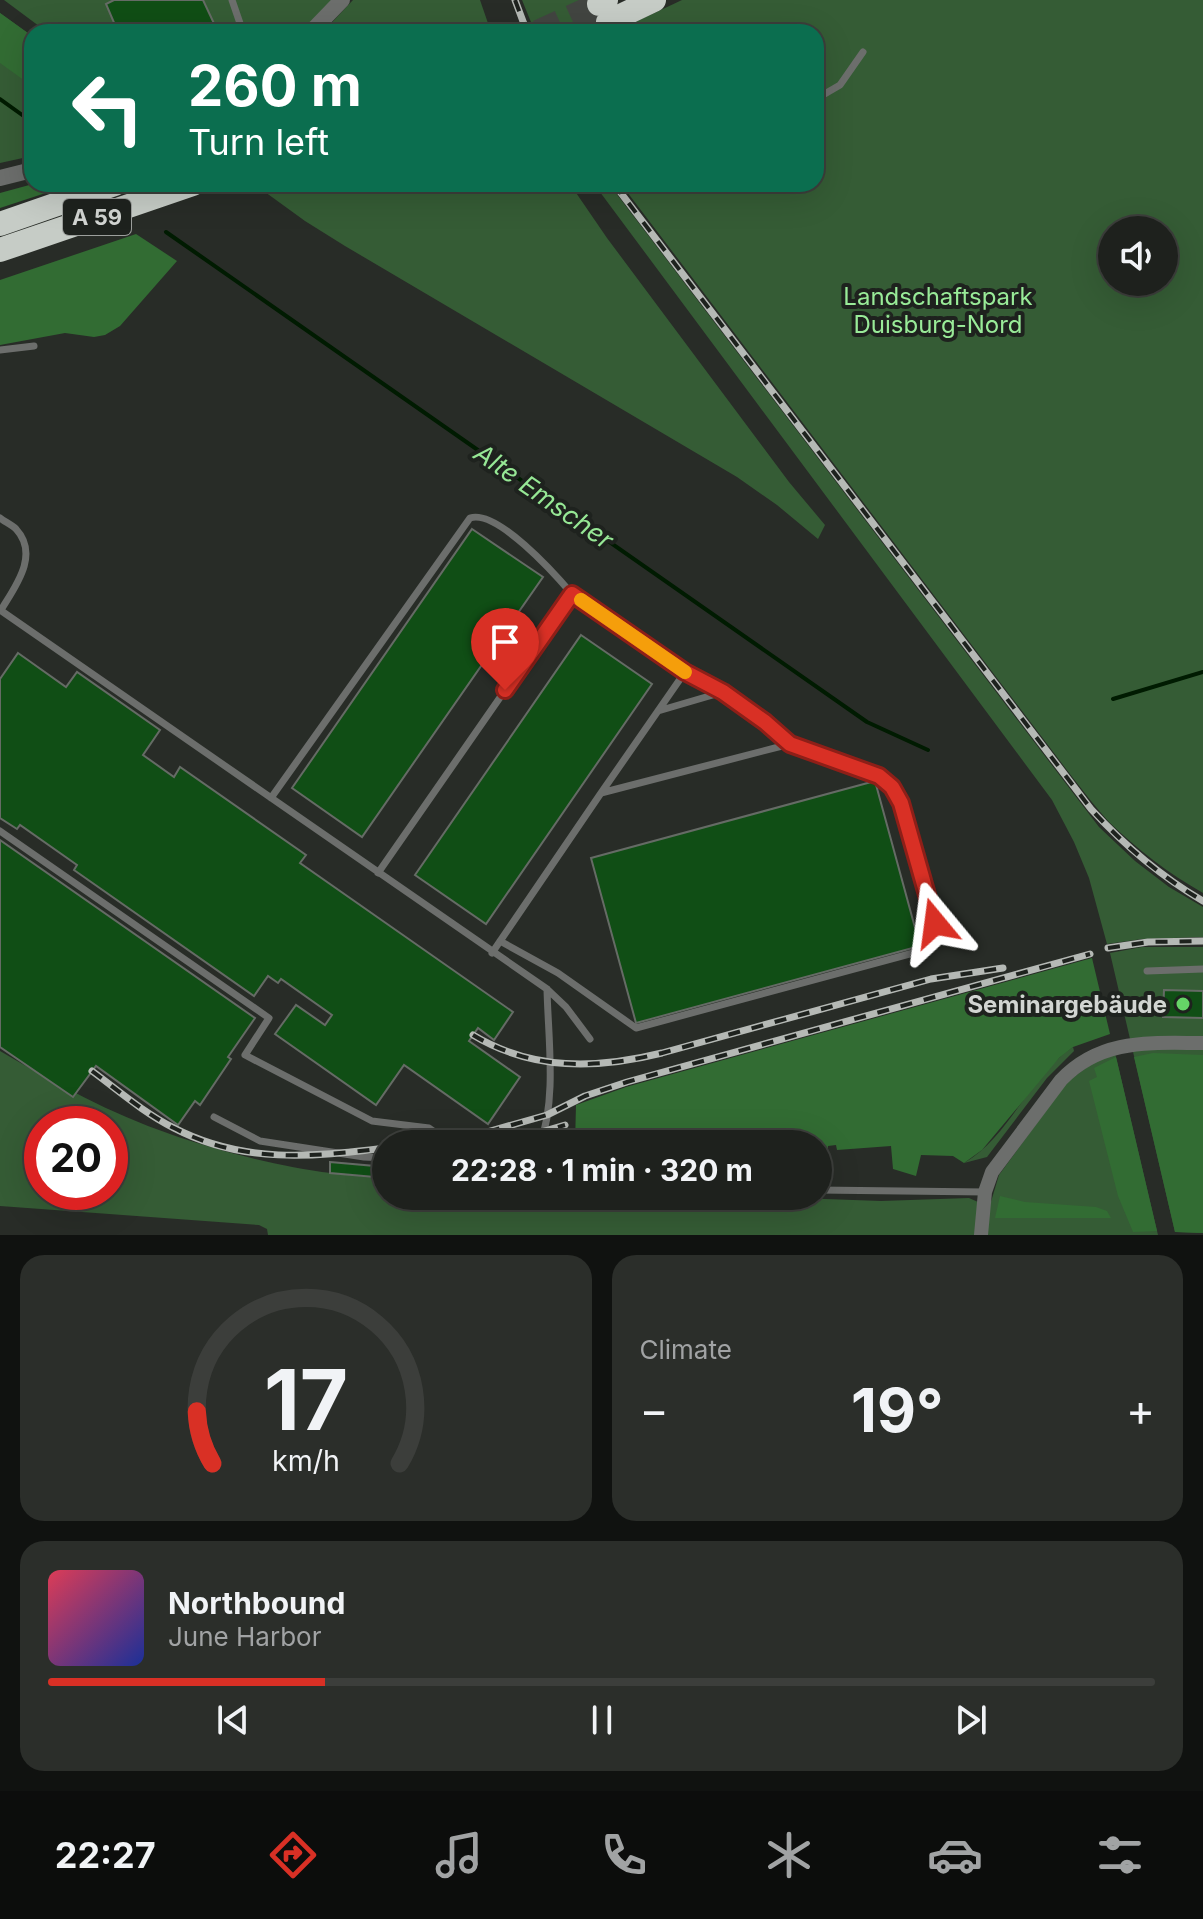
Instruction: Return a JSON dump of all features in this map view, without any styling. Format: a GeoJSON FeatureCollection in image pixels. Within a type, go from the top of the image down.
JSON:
{"type":"FeatureCollection","features":[{"type":"Feature","properties":{"kind":"highway"},"geometry":{"type":"LineString","coordinates":[[604,8],[654,0]]}},
{"type":"Feature","properties":{"kind":"highway","name":"A 59"},"geometry":{"type":"LineString","coordinates":[[0,224],[92,192]]}},
{"type":"Feature","properties":{"kind":"highway","name":"A 59"},"geometry":{"type":"LineString","coordinates":[[0,250],[170,192]]}},
{"type":"Feature","properties":{"kind":"street"},"geometry":{"type":"LineString","coordinates":[[319,24],[342,0]]}},
{"type":"Feature","properties":{"kind":"street"},"geometry":{"type":"LineString","coordinates":[[0,178],[24,172]]}},
{"type":"Feature","properties":{"kind":"street"},"geometry":{"type":"LineString","coordinates":[[981,1235],[985,1192],[997,1164],[1061,1080],[1080,1062],[1131,1044],[1203,1043]]}},
{"type":"Feature","properties":{"kind":"lane"},"geometry":{"type":"LineString","coordinates":[[232,0],[240,24]]}},
{"type":"Feature","properties":{"kind":"lane"},"geometry":{"type":"LineString","coordinates":[[824,94],[840,85],[863,52]]}},
{"type":"Feature","properties":{"kind":"lane"},"geometry":{"type":"LineString","coordinates":[[0,350],[34,346]]}},
{"type":"Feature","properties":{"kind":"lane"},"geometry":{"type":"LineString","coordinates":[[271,798],[470,518],[478,515],[517,538],[572,594],[685,672],[723,692],[790,744],[879,776],[892,787],[901,803],[935,923],[936,939],[928,949],[636,1028],[558,973],[500,941]]}},
{"type":"Feature","properties":{"kind":"lane"},"geometry":{"type":"LineString","coordinates":[[0,518],[16,530],[25,546],[26,563],[1,610],[547,989],[566,1007],[590,1039]]}},
{"type":"Feature","properties":{"kind":"lane"},"geometry":{"type":"LineString","coordinates":[[378,873],[572,594]]}},
{"type":"Feature","properties":{"kind":"lane"},"geometry":{"type":"LineString","coordinates":[[492,953],[685,672]]}},
{"type":"Feature","properties":{"kind":"lane"},"geometry":{"type":"LineString","coordinates":[[658,711],[723,692]]}},
{"type":"Feature","properties":{"kind":"lane"},"geometry":{"type":"LineString","coordinates":[[601,793],[790,744]]}},
{"type":"Feature","properties":{"kind":"lane"},"geometry":{"type":"LineString","coordinates":[[0,831],[269,1018],[245,1055],[372,1121],[432,1130]]}},
{"type":"Feature","properties":{"kind":"lane"},"geometry":{"type":"LineString","coordinates":[[1147,971],[1203,969]]}},
{"type":"Feature","properties":{"kind":"lane"},"geometry":{"type":"LineString","coordinates":[[545,1130],[549,1087],[547,989]]}},
{"type":"Feature","properties":{"kind":"lane"},"geometry":{"type":"LineString","coordinates":[[214,1117],[260,1141],[372,1157]]}},
{"type":"Feature","properties":{"kind":"lane"},"geometry":{"type":"LineString","coordinates":[[832,1190],[985,1192]]}},
{"type":"Feature","properties":{"kind":"green space"},"geometry":{"type":"Polygon","coordinates":[[[4,0],[333,0],[309,24],[36,24],[4,0]]]}},
{"type":"Feature","properties":{"kind":"green space"},"geometry":{"type":"Polygon","coordinates":[[[353,0],[480,0],[488,24],[330,24],[353,0]]]}},
{"type":"Feature","properties":{"kind":"green space"},"geometry":{"type":"Polygon","coordinates":[[[522,0],[599,0],[610,24],[532,24],[522,0]]]}},
{"type":"Feature","properties":{"kind":"green space","name":"Landschaftspark Duisburg-Nord"},"geometry":{"type":"Polygon","coordinates":[[[682,0],[1203,0],[1203,893],[1142,851],[1095,806],[627,192],[824,192],[824,24],[631,24],[682,0]]]}},
{"type":"Feature","properties":{"kind":"green space"},"geometry":{"type":"Polygon","coordinates":[[[0,13],[24,30],[24,158],[0,163],[0,13]]]}},
{"type":"Feature","properties":{"kind":"green space"},"geometry":{"type":"Polygon","coordinates":[[[0,13],[24,30],[24,80],[0,63],[0,13]]]}},
{"type":"Feature","properties":{"kind":"green space"},"geometry":{"type":"Polygon","coordinates":[[[24,186],[24,192],[49,192],[0,208],[0,193],[24,186]]]}},
{"type":"Feature","properties":{"kind":"green space"},"geometry":{"type":"Polygon","coordinates":[[[265,192],[575,192],[789,482],[825,525],[818,539],[737,477],[305,221],[265,192]]]}},
{"type":"Feature","properties":{"kind":"green space"},"geometry":{"type":"Polygon","coordinates":[[[600,192],[615,192],[1099,827],[1135,861],[1169,887],[1203,907],[1203,937],[1142,939],[1107,944],[1089,878],[1052,800],[600,192]]]}},
{"type":"Feature","properties":{"kind":"green space"},"geometry":{"type":"Polygon","coordinates":[[[136,234],[177,261],[120,326],[105,335],[94,337],[65,333],[0,345],[0,280],[136,234]]]}},
{"type":"Feature","properties":{"kind":"green space"},"geometry":{"type":"Polygon","coordinates":[[[1142,947],[1203,947],[1203,1233],[1175,1232],[1110,953],[1142,947]]]}},
{"type":"Feature","properties":{"kind":"green space"},"geometry":{"type":"Polygon","coordinates":[[[1092,958],[1110,1034],[1073,1047],[1059,1058],[982,1150],[964,1163],[953,1156],[921,1155],[916,1176],[893,1169],[891,1146],[837,1150],[836,1145],[832,1146],[832,1130],[575,1130],[576,1105],[626,1087],[1092,958]]]}},
{"type":"Feature","properties":{"kind":"green space"},"geometry":{"type":"Polygon","coordinates":[[[1073,1047],[1074,1051],[1047,1078],[987,1157],[964,1163],[995,1138],[1044,1074],[1073,1047]]]}},
{"type":"Feature","properties":{"kind":"green space"},"geometry":{"type":"Polygon","coordinates":[[[0,1051],[103,1106],[24,1106],[24,1208],[0,1206],[0,1051]]]}},
{"type":"Feature","properties":{"kind":"green space"},"geometry":{"type":"Polygon","coordinates":[[[1115,1053],[1158,1235],[987,1235],[990,1205],[999,1175],[1067,1082],[1097,1060],[1115,1053]]]}},
{"type":"Feature","properties":{"kind":"green space"},"geometry":{"type":"Polygon","coordinates":[[[1153,1053],[1203,1055],[1203,1233],[1175,1232],[1134,1057],[1153,1053]]]}},
{"type":"Feature","properties":{"kind":"green space"},"geometry":{"type":"Polygon","coordinates":[[[1116,1057],[1157,1231],[1133,1232],[1118,1196],[1089,1081],[1097,1077],[1094,1068],[1116,1057]]]}},
{"type":"Feature","properties":{"kind":"green space"},"geometry":{"type":"Polygon","coordinates":[[[128,1118],[208,1146],[271,1163],[372,1177],[372,1210],[832,1210],[832,1199],[969,1198],[978,1202],[977,1235],[268,1235],[267,1229],[259,1225],[55,1210],[128,1210],[128,1118]]]}},
{"type":"Feature","properties":{"kind":"green space"},"geometry":{"type":"Polygon","coordinates":[[[1000,1196],[1025,1202],[1096,1207],[1107,1211],[1111,1218],[995,1218],[1000,1196]]]}},
{"type":"Feature","properties":{"kind":"building"},"geometry":{"type":"Polygon","coordinates":[[[114,0],[203,0],[214,24],[115,24],[106,4],[114,0]]]}},
{"type":"Feature","properties":{"kind":"building"},"geometry":{"type":"Polygon","coordinates":[[[472,529],[543,577],[362,837],[292,788],[472,529]]]}},
{"type":"Feature","properties":{"kind":"building"},"geometry":{"type":"Polygon","coordinates":[[[581,635],[652,684],[486,924],[415,875],[581,635]]]}},
{"type":"Feature","properties":{"kind":"building"},"geometry":{"type":"Polygon","coordinates":[[[18,653],[66,687],[77,672],[160,730],[143,755],[174,777],[180,767],[306,855],[300,863],[513,1012],[494,1040],[478,1028],[469,1041],[520,1077],[488,1124],[404,1065],[376,1105],[275,1034],[296,1005],[325,1025],[332,1015],[281,979],[278,983],[268,976],[254,996],[74,870],[77,865],[20,825],[17,829],[0,818],[0,679],[18,653]]]}},
{"type":"Feature","properties":{"kind":"building"},"geometry":{"type":"Polygon","coordinates":[[[875,781],[920,946],[636,1023],[591,858],[875,781]]]}},
{"type":"Feature","properties":{"kind":"building"},"geometry":{"type":"Polygon","coordinates":[[[0,840],[255,1018],[200,1105],[195,1101],[178,1125],[96,1066],[73,1097],[0,1047],[0,840]]]}},
{"type":"Feature","properties":{"kind":"building","name":"Seminargebäude"},"geometry":{"type":"Polygon","coordinates":[[[1164,990],[1203,991],[1203,1018],[1163,1017],[1164,990]]]}},
{"type":"Feature","properties":{"kind":"building"},"geometry":{"type":"Polygon","coordinates":[[[330,1162],[372,1166],[372,1177],[330,1173],[330,1162]]]}},
{"type":"Feature","properties":{"kind":"waterway","name":"Alte Emscher"},"geometry":{"type":"LineString","coordinates":[[0,99],[24,116]]}},
{"type":"Feature","properties":{"kind":"waterway","name":"Alte Emscher"},"geometry":{"type":"LineString","coordinates":[[166,232],[867,722],[928,750]]}},
{"type":"Feature","properties":{"kind":"waterway","name":"Alte Emscher"},"geometry":{"type":"LineString","coordinates":[[1113,699],[1203,672]]}},
{"type":"Feature","properties":{"kind":"tunnel"},"geometry":{"type":"LineString","coordinates":[[555,24],[599,4]]}},
{"type":"Feature","properties":{"kind":"tunnel"},"geometry":{"type":"LineString","coordinates":[[604,24],[608,22]]}},
{"type":"Feature","properties":{"kind":"railway"},"geometry":{"type":"LineString","coordinates":[[515,0],[524,24]]}},
{"type":"Feature","properties":{"kind":"railway"},"geometry":{"type":"LineString","coordinates":[[620,192],[1091,809],[1144,860],[1203,901]]}},
{"type":"Feature","properties":{"kind":"railway"},"geometry":{"type":"LineString","coordinates":[[1108,948],[1148,942],[1203,941]]}},
{"type":"Feature","properties":{"kind":"railway"},"geometry":{"type":"LineString","coordinates":[[494,1130],[547,1115],[585,1096],[627,1082],[1090,954]]}},
{"type":"Feature","properties":{"kind":"railway"},"geometry":{"type":"LineString","coordinates":[[473,1035],[496,1047],[542,1061],[566,1064],[613,1062],[662,1053],[931,979],[1003,968]]}},
{"type":"Feature","properties":{"kind":"railway"},"geometry":{"type":"LineString","coordinates":[[92,1071],[163,1122],[200,1140],[226,1148],[278,1155],[372,1150]]}},
{"type":"Feature","properties":{"kind":"railway"},"geometry":{"type":"LineString","coordinates":[[548,1130],[565,1125]]}},
{"type":"Feature","properties":{"kind":"slow traffic"},"geometry":{"type":"LineString","coordinates":[[581,600],[685,672]]}},
{"type":"Feature","properties":{"kind":"place","name":"Seminargebäude"},"geometry":{"type":"Point","coordinates":[1183,1004]}},
{"type":"Feature","properties":{"kind":"route"},"geometry":{"type":"LineString","coordinates":[[505,690],[572,594],[685,672],[723,692],[790,744],[879,776],[892,787],[901,803],[935,923]]}}]}
